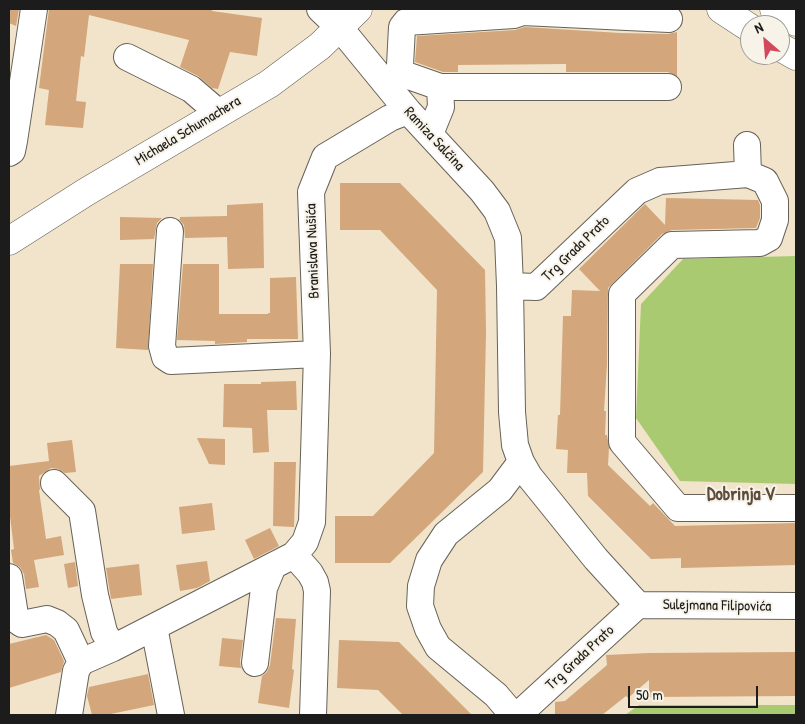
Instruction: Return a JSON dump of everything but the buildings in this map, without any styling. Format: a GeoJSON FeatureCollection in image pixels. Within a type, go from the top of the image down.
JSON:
{"type":"FeatureCollection","features":[{"type":"Feature","properties":{"kind":"main road"},"geometry":{"type":"LineString","coordinates":[[721,9],[740,21]]}},
{"type":"Feature","properties":{"kind":"main road"},"geometry":{"type":"LineString","coordinates":[[774,9],[796,22]]}},
{"type":"Feature","properties":{"kind":"main road","name":"Michaela Schumachera"},"geometry":{"type":"LineString","coordinates":[[9,241],[86,192],[268,84],[298,64],[349,18]]}},
{"type":"Feature","properties":{"kind":"street"},"geometry":{"type":"LineString","coordinates":[[9,153],[12,151],[14,140],[34,9]]}},
{"type":"Feature","properties":{"kind":"street","name":"Ramiza Salčina"},"geometry":{"type":"LineString","coordinates":[[320,9],[349,18],[408,111],[482,191],[497,211],[508,238],[510,286]]}},
{"type":"Feature","properties":{"kind":"street"},"geometry":{"type":"LineString","coordinates":[[668,87],[440,87],[403,74],[400,65],[400,35],[402,27],[406,22],[514,15],[522,11],[669,18]]}},
{"type":"Feature","properties":{"kind":"street"},"geometry":{"type":"LineString","coordinates":[[127,57],[191,89],[219,113]]}},
{"type":"Feature","properties":{"kind":"street"},"geometry":{"type":"LineString","coordinates":[[430,134],[441,107],[440,87]]}},
{"type":"Feature","properties":{"kind":"street","name":"Branislava Nušića"},"geometry":{"type":"LineString","coordinates":[[81,662],[113,648],[283,561],[305,542],[312,522],[317,354],[311,192],[318,170],[320,149],[408,111]]}},
{"type":"Feature","properties":{"kind":"street"},"geometry":{"type":"LineString","coordinates":[[747,145],[748,174],[765,180],[775,201],[775,220],[769,238],[760,243],[672,245],[622,294],[622,442],[678,508],[796,508]]}},
{"type":"Feature","properties":{"kind":"street","name":"Trg Grada Prato"},"geometry":{"type":"LineString","coordinates":[[510,286],[536,287],[637,191],[660,181],[748,174]]}},
{"type":"Feature","properties":{"kind":"street"},"geometry":{"type":"LineString","coordinates":[[170,231],[162,346],[165,357],[171,361],[317,354]]}},
{"type":"Feature","properties":{"kind":"street"},"geometry":{"type":"LineString","coordinates":[[510,286],[512,412],[515,444],[521,462],[529,476],[596,559],[638,605]]}},
{"type":"Feature","properties":{"kind":"street"},"geometry":{"type":"LineString","coordinates":[[513,715],[496,695],[438,647],[428,629],[420,606],[420,586],[429,560],[446,534],[500,490],[521,462]]}},
{"type":"Feature","properties":{"kind":"street"},"geometry":{"type":"LineString","coordinates":[[54,483],[82,511],[95,596],[104,632],[113,648]]}},
{"type":"Feature","properties":{"kind":"street"},"geometry":{"type":"LineString","coordinates":[[255,663],[264,588],[283,561],[310,573],[317,591],[313,715]]}},
{"type":"Feature","properties":{"kind":"street"},"geometry":{"type":"LineString","coordinates":[[9,577],[15,615],[19,622],[22,624],[47,619],[57,623],[66,630],[81,662],[76,671],[69,715]]}},
{"type":"Feature","properties":{"kind":"street","name":"Trg Grada Prato"},"geometry":{"type":"LineString","coordinates":[[518,715],[638,605]]}},
{"type":"Feature","properties":{"kind":"street","name":"Sulejmana Filipovića"},"geometry":{"type":"LineString","coordinates":[[638,605],[796,606]]}},
{"type":"Feature","properties":{"kind":"street"},"geometry":{"type":"LineString","coordinates":[[154,626],[171,715]]}},
{"type":"Feature","properties":{"kind":"green space"},"geometry":{"type":"Polygon","coordinates":[[[796,256],[796,484],[680,481],[636,418],[641,304],[683,259],[796,256]]]}},
{"type":"Feature","properties":{"kind":"green space"},"geometry":{"type":"Polygon","coordinates":[[[639,705],[796,705],[796,715],[625,715],[639,705]]]}},
{"type":"Feature","properties":{"kind":"district","name":"Dobrinja V"},"geometry":{"type":"Point","coordinates":[741,495]}}]}
